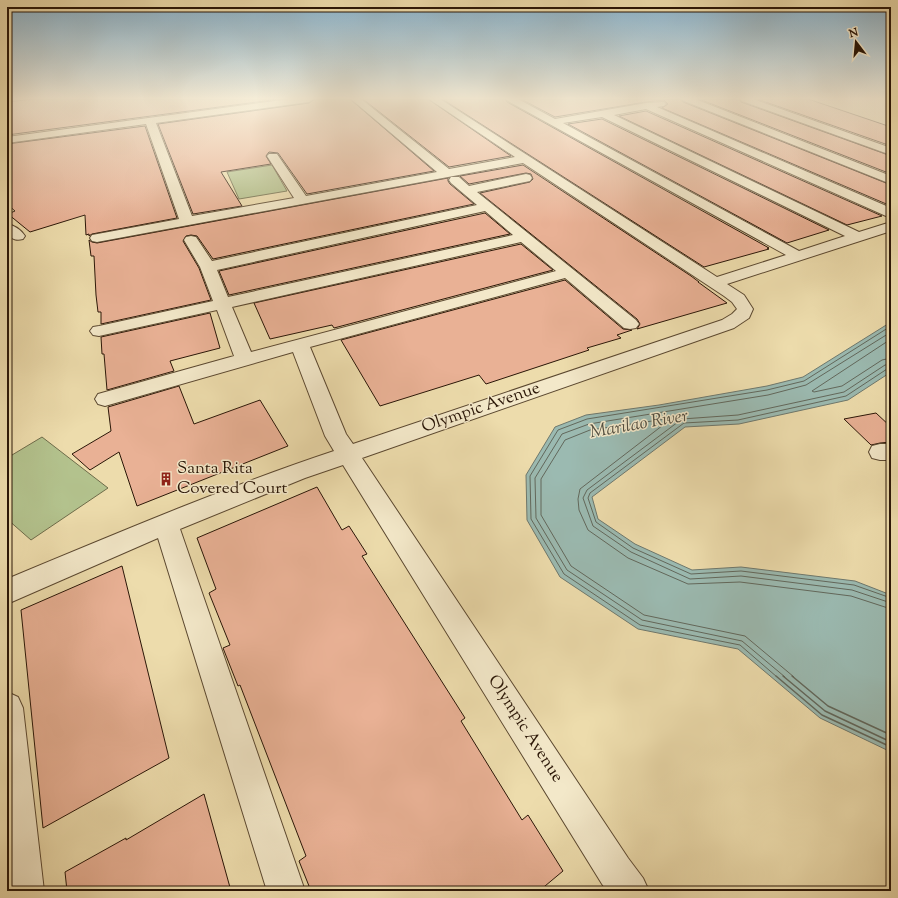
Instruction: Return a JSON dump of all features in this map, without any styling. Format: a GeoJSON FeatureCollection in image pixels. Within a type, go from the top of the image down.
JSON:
{"type":"FeatureCollection","features":[{"type":"Feature","properties":{"kind":"street"},"geometry":{"type":"LineString","coordinates":[[158,141],[187,222]]}},
{"type":"Feature","properties":{"kind":"street"},"geometry":{"type":"LineString","coordinates":[[407,141],[630,324]]}},
{"type":"Feature","properties":{"kind":"street","name":"Olympic Avenue"},"geometry":{"type":"LineString","coordinates":[[498,141],[738,298],[745,309],[743,314],[738,318],[658,349],[348,454],[615,871],[630,891]]}},
{"type":"Feature","properties":{"kind":"street"},"geometry":{"type":"LineString","coordinates":[[588,141],[798,256]]}},
{"type":"Feature","properties":{"kind":"street"},"geometry":{"type":"LineString","coordinates":[[660,141],[858,237]]}},
{"type":"Feature","properties":{"kind":"street"},"geometry":{"type":"LineString","coordinates":[[726,141],[891,212]]}},
{"type":"Feature","properties":{"kind":"street"},"geometry":{"type":"LineString","coordinates":[[789,141],[891,180]]}},
{"type":"Feature","properties":{"kind":"street"},"geometry":{"type":"LineString","coordinates":[[860,141],[890,152]]}},
{"type":"Feature","properties":{"kind":"street"},"geometry":{"type":"LineString","coordinates":[[273,156],[303,200]]}},
{"type":"Feature","properties":{"kind":"street"},"geometry":{"type":"LineString","coordinates":[[456,181],[525,159]]}},
{"type":"Feature","properties":{"kind":"street"},"geometry":{"type":"LineString","coordinates":[[97,238],[303,200],[456,181],[526,178]]}},
{"type":"Feature","properties":{"kind":"street"},"geometry":{"type":"LineString","coordinates":[[868,203],[884,199]]}},
{"type":"Feature","properties":{"kind":"street"},"geometry":{"type":"LineString","coordinates":[[208,267],[487,207]]}},
{"type":"Feature","properties":{"kind":"street"},"geometry":{"type":"LineString","coordinates":[[715,283],[891,226]]}},
{"type":"Feature","properties":{"kind":"street"},"geometry":{"type":"LineString","coordinates":[[99,331],[524,237]]}},
{"type":"Feature","properties":{"kind":"street"},"geometry":{"type":"LineString","coordinates":[[191,240],[208,267],[244,359]]}},
{"type":"Feature","properties":{"kind":"street"},"geometry":{"type":"LineString","coordinates":[[105,399],[244,359],[567,272]]}},
{"type":"Feature","properties":{"kind":"street"},"geometry":{"type":"LineString","coordinates":[[7,592],[166,524],[297,472],[348,454],[336,436],[299,344]]}},
{"type":"Feature","properties":{"kind":"street"},"geometry":{"type":"LineString","coordinates":[[166,524],[286,891]]}},
{"type":"Feature","properties":{"kind":"street"},"geometry":{"type":"LineString","coordinates":[[7,708],[26,891]]}},
{"type":"Feature","properties":{"kind":"green space"},"geometry":{"type":"Polygon","coordinates":[[[272,165],[287,191],[239,199],[227,172],[272,165]]]}},
{"type":"Feature","properties":{"kind":"green space"},"geometry":{"type":"Polygon","coordinates":[[[42,437],[108,488],[31,540],[7,519],[7,458],[42,437]]]}},
{"type":"Feature","properties":{"kind":"water","name":"Marilao River"},"geometry":{"type":"Polygon","coordinates":[[[891,322],[891,372],[848,400],[739,424],[685,427],[592,497],[598,519],[635,544],[692,570],[741,567],[855,581],[891,595],[891,752],[820,718],[738,649],[638,629],[560,577],[527,520],[526,475],[555,427],[586,415],[659,405],[767,386],[803,377],[891,322]]]}},
{"type":"Feature","properties":{"kind":"building"},"geometry":{"type":"Polygon","coordinates":[[[31,141],[150,141],[177,218],[92,234],[89,236],[89,234],[86,235],[85,215],[30,232],[8,214],[15,211],[7,204],[7,144],[31,141]]]}},
{"type":"Feature","properties":{"kind":"building"},"geometry":{"type":"Polygon","coordinates":[[[165,141],[399,141],[434,171],[307,194],[278,153],[269,152],[266,156],[271,164],[221,172],[242,206],[193,214],[165,141]]]}},
{"type":"Feature","properties":{"kind":"building"},"geometry":{"type":"Polygon","coordinates":[[[416,141],[489,141],[511,156],[449,167],[416,141]]]}},
{"type":"Feature","properties":{"kind":"building"},"geometry":{"type":"Polygon","coordinates":[[[507,141],[577,141],[769,248],[704,267],[507,141]]]}},
{"type":"Feature","properties":{"kind":"building"},"geometry":{"type":"Polygon","coordinates":[[[599,141],[647,141],[829,230],[787,243],[599,141]]]}},
{"type":"Feature","properties":{"kind":"building"},"geometry":{"type":"Polygon","coordinates":[[[671,141],[713,141],[882,216],[847,225],[671,141]]]}},
{"type":"Feature","properties":{"kind":"building"},"geometry":{"type":"Polygon","coordinates":[[[739,141],[781,141],[891,185],[891,206],[739,141]]]}},
{"type":"Feature","properties":{"kind":"building"},"geometry":{"type":"Polygon","coordinates":[[[806,141],[849,141],[891,156],[891,174],[806,141]]]}},
{"type":"Feature","properties":{"kind":"building"},"geometry":{"type":"Polygon","coordinates":[[[876,141],[891,141],[891,146],[876,141]]]}},
{"type":"Feature","properties":{"kind":"building"},"geometry":{"type":"Polygon","coordinates":[[[523,165],[691,276],[727,303],[637,329],[640,324],[637,319],[480,193],[530,182],[533,179],[531,174],[526,173],[469,184],[460,176],[523,165]]]}},
{"type":"Feature","properties":{"kind":"building"},"geometry":{"type":"Polygon","coordinates":[[[448,178],[450,184],[474,204],[213,259],[197,236],[186,236],[183,241],[199,268],[211,300],[101,324],[101,312],[98,312],[96,295],[94,256],[91,256],[89,240],[97,243],[448,178]]]}},
{"type":"Feature","properties":{"kind":"building"},"geometry":{"type":"Polygon","coordinates":[[[485,213],[510,234],[229,295],[219,271],[485,213]]]}},
{"type":"Feature","properties":{"kind":"building"},"geometry":{"type":"Polygon","coordinates":[[[521,244],[553,270],[334,328],[332,325],[270,339],[254,303],[521,244]]]}},
{"type":"Feature","properties":{"kind":"building"},"geometry":{"type":"Polygon","coordinates":[[[565,280],[623,329],[632,330],[617,335],[621,338],[587,348],[589,350],[486,384],[479,375],[380,406],[341,340],[565,280]]]}},
{"type":"Feature","properties":{"kind":"building"},"geometry":{"type":"Polygon","coordinates":[[[210,313],[220,348],[170,361],[174,371],[107,390],[101,337],[210,313]]]}},
{"type":"Feature","properties":{"kind":"building","name":"Santa Rita Covered Court"},"geometry":{"type":"Polygon","coordinates":[[[179,386],[194,424],[260,400],[288,446],[137,506],[119,452],[90,470],[72,454],[111,431],[108,407],[179,386]]]}},
{"type":"Feature","properties":{"kind":"building"},"geometry":{"type":"Polygon","coordinates":[[[876,413],[891,427],[891,442],[871,445],[844,419],[876,413]]]}},
{"type":"Feature","properties":{"kind":"building"},"geometry":{"type":"Polygon","coordinates":[[[317,487],[342,530],[349,526],[367,554],[362,556],[465,718],[461,721],[522,820],[528,815],[563,871],[539,891],[311,891],[299,861],[306,856],[240,685],[238,686],[223,648],[230,645],[209,593],[216,589],[197,538],[317,487]]]}},
{"type":"Feature","properties":{"kind":"building"},"geometry":{"type":"Polygon","coordinates":[[[122,566],[169,758],[43,828],[21,610],[122,566]]]}},
{"type":"Feature","properties":{"kind":"building"},"geometry":{"type":"Polygon","coordinates":[[[204,794],[231,891],[67,891],[65,872],[126,838],[126,840],[204,794]]]}},
{"type":"Feature","properties":{"kind":"place","name":"Santa Rita Covered Court"},"geometry":{"type":"Point","coordinates":[166,479]}}]}
